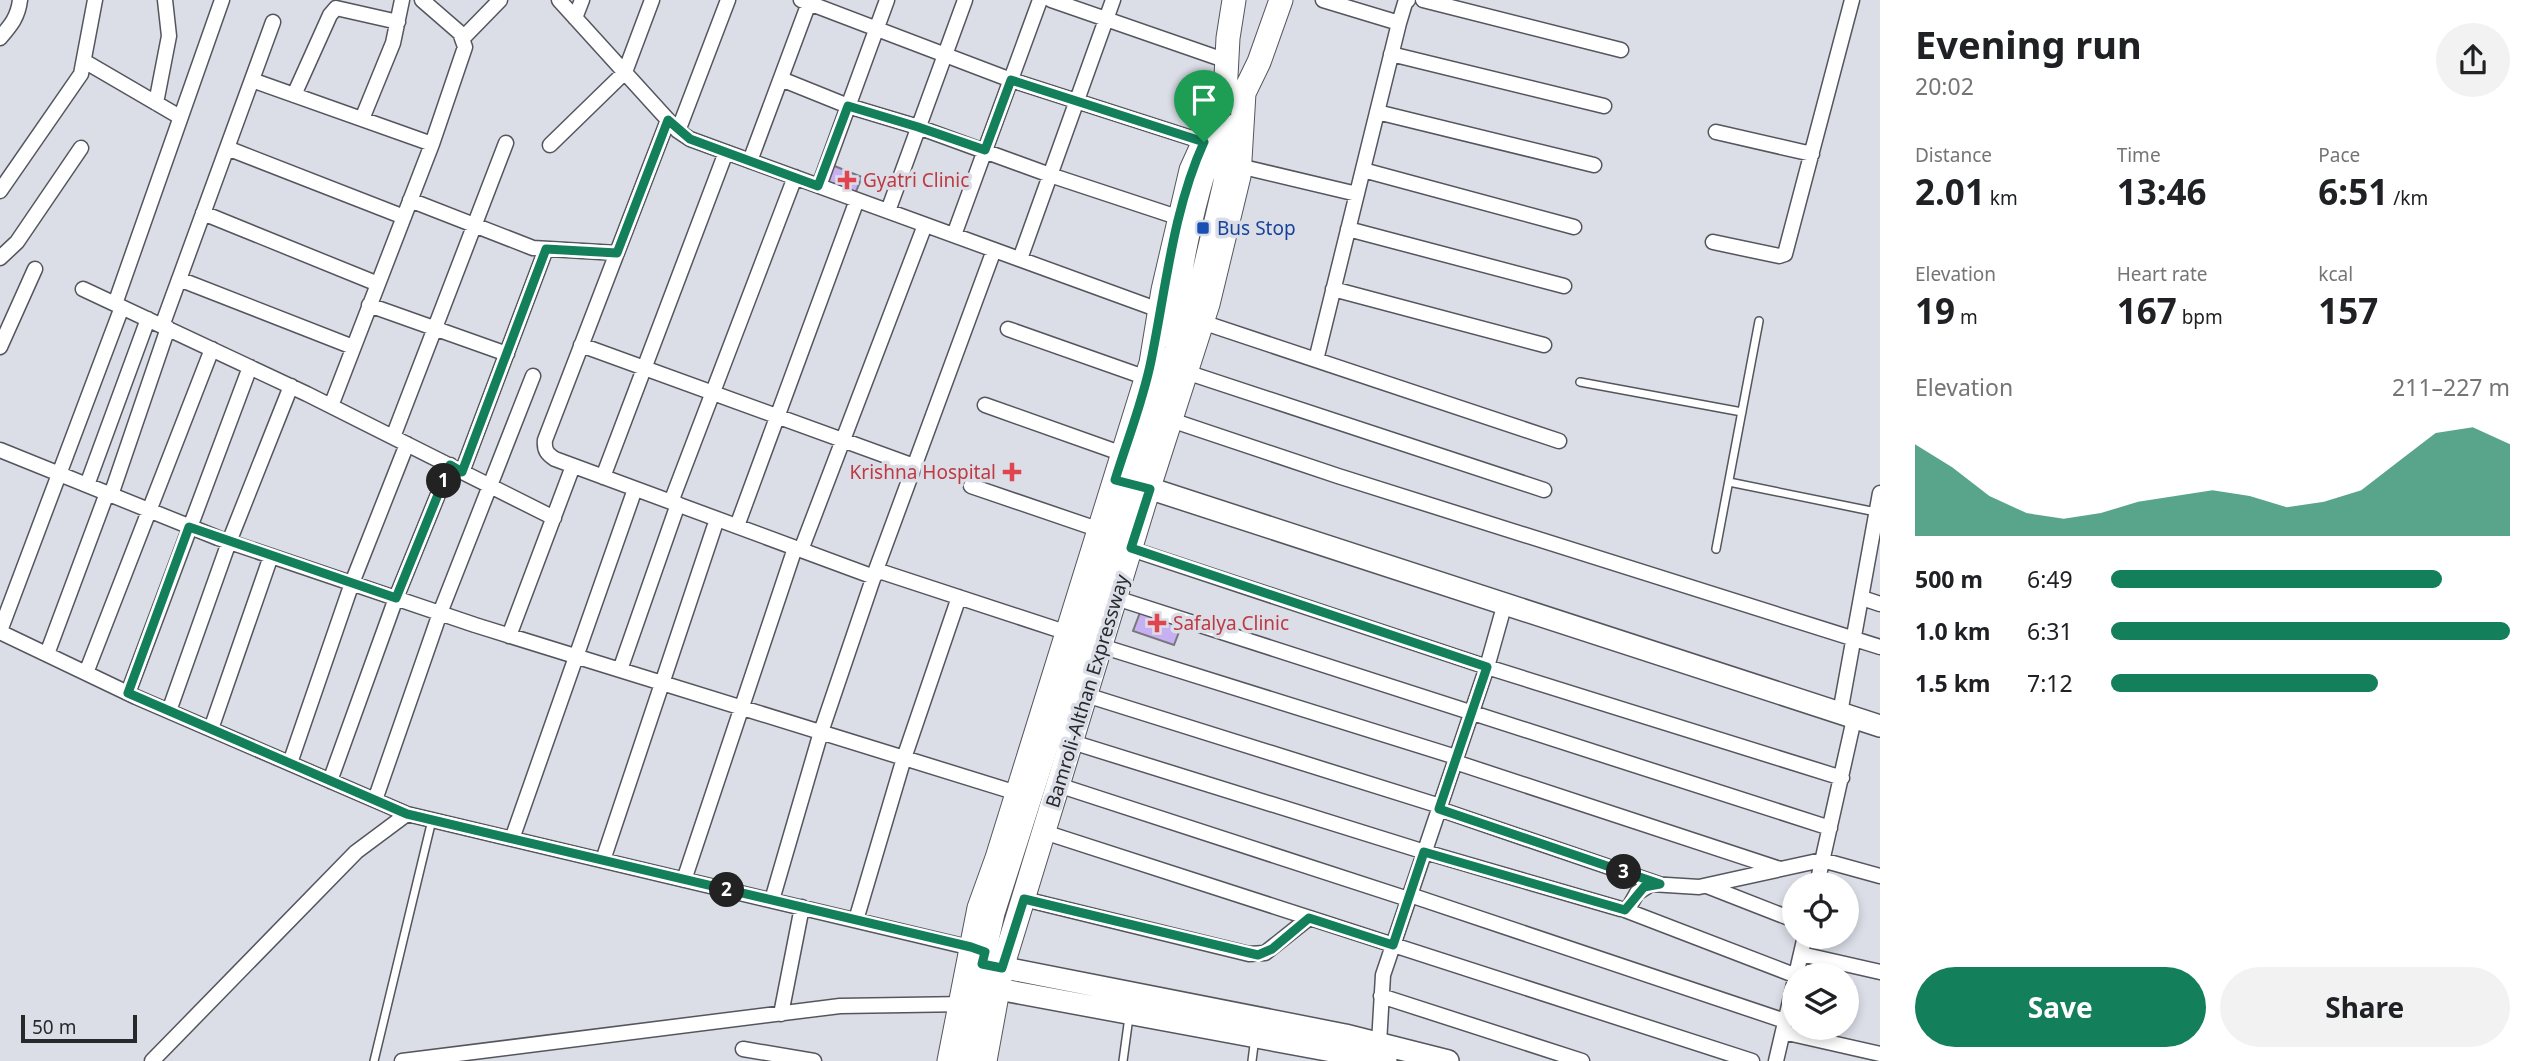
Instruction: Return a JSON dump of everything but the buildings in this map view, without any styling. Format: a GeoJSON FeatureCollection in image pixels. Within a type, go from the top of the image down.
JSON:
{"type":"FeatureCollection","features":[{"type":"Feature","properties":{"kind":"main road"},"geometry":{"type":"LineString","coordinates":[[949,1061],[981,976],[979,908],[1100,530],[1133,484],[1123,454],[1147,378],[1191,170],[1204,142],[1234,94],[1227,49],[1234,0]]}},
{"type":"Feature","properties":{"kind":"main road"},"geometry":{"type":"LineString","coordinates":[[1227,49],[1243,0]]}},
{"type":"Feature","properties":{"kind":"main road"},"geometry":{"type":"LineString","coordinates":[[1259,62],[1256,35],[1265,0]]}},
{"type":"Feature","properties":{"kind":"main road","name":"Bamroli-Althan Expressway"},"geometry":{"type":"LineString","coordinates":[[985,1061],[981,976],[1024,899],[1131,548],[1133,484],[1171,421],[1177,370],[1202,322],[1239,176],[1234,94],[1259,62],[1281,0]]}},
{"type":"Feature","properties":{"kind":"street"},"geometry":{"type":"LineString","coordinates":[[0,38],[13,23],[20,0]]}},
{"type":"Feature","properties":{"kind":"street"},"geometry":{"type":"LineString","coordinates":[[0,191],[76,82],[84,61],[95,0]]}},
{"type":"Feature","properties":{"kind":"street"},"geometry":{"type":"LineString","coordinates":[[156,103],[169,36],[165,0]]}},
{"type":"Feature","properties":{"kind":"street"},"geometry":{"type":"LineString","coordinates":[[222,0],[60,475],[0,631],[170,712],[407,814],[856,920],[981,976],[1130,1013],[1255,1036],[1448,1061]]}},
{"type":"Feature","properties":{"kind":"street"},"geometry":{"type":"LineString","coordinates":[[362,119],[393,43],[402,0]]}},
{"type":"Feature","properties":{"kind":"street"},"geometry":{"type":"LineString","coordinates":[[331,406],[432,144],[464,50],[463,38],[422,0]]}},
{"type":"Feature","properties":{"kind":"street"},"geometry":{"type":"LineString","coordinates":[[463,38],[500,0]]}},
{"type":"Feature","properties":{"kind":"street"},"geometry":{"type":"LineString","coordinates":[[559,0],[673,125],[690,139],[1160,310]]}},
{"type":"Feature","properties":{"kind":"street"},"geometry":{"type":"LineString","coordinates":[[575,18],[582,0]]}},
{"type":"Feature","properties":{"kind":"street"},"geometry":{"type":"LineString","coordinates":[[550,145],[625,72],[652,0]]}},
{"type":"Feature","properties":{"kind":"street"},"geometry":{"type":"LineString","coordinates":[[728,0],[617,253],[545,440],[544,448],[547,454],[798,549],[1068,633]]}},
{"type":"Feature","properties":{"kind":"street"},"geometry":{"type":"LineString","coordinates":[[818,186],[887,0]]}},
{"type":"Feature","properties":{"kind":"street"},"geometry":{"type":"LineString","coordinates":[[888,211],[965,0]]}},
{"type":"Feature","properties":{"kind":"street"},"geometry":{"type":"LineString","coordinates":[[954,235],[1040,0]]}},
{"type":"Feature","properties":{"kind":"street"},"geometry":{"type":"LineString","coordinates":[[1051,0],[1106,19],[1227,49]]}},
{"type":"Feature","properties":{"kind":"street"},"geometry":{"type":"LineString","coordinates":[[1020,259],[1113,0]]}},
{"type":"Feature","properties":{"kind":"street"},"geometry":{"type":"LineString","coordinates":[[1323,0],[1399,23]]}},
{"type":"Feature","properties":{"kind":"street"},"geometry":{"type":"LineString","coordinates":[[1316,360],[1391,54],[1408,0]]}},
{"type":"Feature","properties":{"kind":"street"},"geometry":{"type":"LineString","coordinates":[[1423,0],[1621,50]]}},
{"type":"Feature","properties":{"kind":"street"},"geometry":{"type":"LineString","coordinates":[[1713,242],[1779,256],[1785,254],[1852,0]]}},
{"type":"Feature","properties":{"kind":"street"},"geometry":{"type":"LineString","coordinates":[[750,161],[807,1],[1011,80],[1204,142]]}},
{"type":"Feature","properties":{"kind":"street"},"geometry":{"type":"LineString","coordinates":[[294,95],[330,15],[336,8],[398,22]]}},
{"type":"Feature","properties":{"kind":"street"},"geometry":{"type":"LineString","coordinates":[[87,485],[179,279],[273,22]]}},
{"type":"Feature","properties":{"kind":"street"},"geometry":{"type":"LineString","coordinates":[[1391,54],[1604,106]]}},
{"type":"Feature","properties":{"kind":"street"},"geometry":{"type":"LineString","coordinates":[[84,61],[180,117]]}},
{"type":"Feature","properties":{"kind":"street"},"geometry":{"type":"LineString","coordinates":[[781,79],[848,106],[918,127],[1180,218]]}},
{"type":"Feature","properties":{"kind":"street"},"geometry":{"type":"LineString","coordinates":[[252,80],[432,144]]}},
{"type":"Feature","properties":{"kind":"street"},"geometry":{"type":"LineString","coordinates":[[1234,94],[1236,113],[1223,187],[1177,370],[1544,490]]}},
{"type":"Feature","properties":{"kind":"street"},"geometry":{"type":"LineString","coordinates":[[1377,111],[1594,165]]}},
{"type":"Feature","properties":{"kind":"street"},"geometry":{"type":"LineString","coordinates":[[1716,132],[1812,154]]}},
{"type":"Feature","properties":{"kind":"street"},"geometry":{"type":"LineString","coordinates":[[393,437],[506,144]]}},
{"type":"Feature","properties":{"kind":"street"},"geometry":{"type":"LineString","coordinates":[[0,258],[17,242],[82,148]]}},
{"type":"Feature","properties":{"kind":"street"},"geometry":{"type":"LineString","coordinates":[[227,148],[404,217]]}},
{"type":"Feature","properties":{"kind":"street"},"geometry":{"type":"LineString","coordinates":[[603,477],[726,152]]}},
{"type":"Feature","properties":{"kind":"street"},"geometry":{"type":"LineString","coordinates":[[1239,166],[1357,194]]}},
{"type":"Feature","properties":{"kind":"street"},"geometry":{"type":"LineString","coordinates":[[1363,170],[1574,227]]}},
{"type":"Feature","properties":{"kind":"street"},"geometry":{"type":"LineString","coordinates":[[620,670],[713,392],[795,177]]}},
{"type":"Feature","properties":{"kind":"street"},"geometry":{"type":"LineString","coordinates":[[410,200],[526,246],[617,253]]}},
{"type":"Feature","properties":{"kind":"street"},"geometry":{"type":"LineString","coordinates":[[737,526],[857,200]]}},
{"type":"Feature","properties":{"kind":"street"},"geometry":{"type":"LineString","coordinates":[[203,213],[378,284]]}},
{"type":"Feature","properties":{"kind":"street"},"geometry":{"type":"LineString","coordinates":[[684,880],[741,707],[798,549],[925,225]]}},
{"type":"Feature","properties":{"kind":"street"},"geometry":{"type":"LineString","coordinates":[[1348,229],[1564,286]]}},
{"type":"Feature","properties":{"kind":"street"},"geometry":{"type":"LineString","coordinates":[[330,781],[396,598],[507,354],[546,249]]}},
{"type":"Feature","properties":{"kind":"street"},"geometry":{"type":"LineString","coordinates":[[772,900],[821,732],[875,573],[994,250]]}},
{"type":"Feature","properties":{"kind":"street"},"geometry":{"type":"LineString","coordinates":[[0,347],[35,269]]}},
{"type":"Feature","properties":{"kind":"street"},"geometry":{"type":"LineString","coordinates":[[179,279],[353,347]]}},
{"type":"Feature","properties":{"kind":"street"},"geometry":{"type":"LineString","coordinates":[[83,289],[291,386],[554,517]]}},
{"type":"Feature","properties":{"kind":"street"},"geometry":{"type":"LineString","coordinates":[[1333,289],[1544,345]]}},
{"type":"Feature","properties":{"kind":"street"},"geometry":{"type":"LineString","coordinates":[[369,305],[507,354]]}},
{"type":"Feature","properties":{"kind":"street"},"geometry":{"type":"LineString","coordinates":[[1202,322],[1559,440]]}},
{"type":"Feature","properties":{"kind":"street"},"geometry":{"type":"LineString","coordinates":[[47,654],[109,494],[159,324]]}},
{"type":"Feature","properties":{"kind":"street"},"geometry":{"type":"LineString","coordinates":[[1008,329],[1147,378]]}},
{"type":"Feature","properties":{"kind":"street"},"geometry":{"type":"LineString","coordinates":[[581,345],[914,466]]}},
{"type":"Feature","properties":{"kind":"street"},"geometry":{"type":"LineString","coordinates":[[86,673],[212,349]]}},
{"type":"Feature","properties":{"kind":"street"},"geometry":{"type":"LineString","coordinates":[[128,693],[250,367]]}},
{"type":"Feature","properties":{"kind":"street","name":"Bamroli-Althan Expressway"},"geometry":{"type":"LineString","coordinates":[[966,1061],[994,913],[1133,484],[1177,370]]}},
{"type":"Feature","properties":{"kind":"street"},"geometry":{"type":"LineString","coordinates":[[375,800],[440,613],[533,376]]}},
{"type":"Feature","properties":{"kind":"street"},"geometry":{"type":"LineString","coordinates":[[170,712],[229,542],[291,386]]}},
{"type":"Feature","properties":{"kind":"street"},"geometry":{"type":"LineString","coordinates":[[985,405],[1123,454]]}},
{"type":"Feature","properties":{"kind":"street"},"geometry":{"type":"LineString","coordinates":[[1171,421],[1880,647]]}},
{"type":"Feature","properties":{"kind":"street"},"geometry":{"type":"LineString","coordinates":[[290,764],[352,583],[407,444]]}},
{"type":"Feature","properties":{"kind":"street"},"geometry":{"type":"LineString","coordinates":[[1,455],[87,485],[229,542],[509,636],[1017,793]]}},
{"type":"Feature","properties":{"kind":"street"},"geometry":{"type":"LineString","coordinates":[[509,636],[573,466]]}},
{"type":"Feature","properties":{"kind":"street"},"geometry":{"type":"LineString","coordinates":[[1133,484],[1880,726]]}},
{"type":"Feature","properties":{"kind":"street"},"geometry":{"type":"LineString","coordinates":[[971,486],[1100,530]]}},
{"type":"Feature","properties":{"kind":"street"},"geometry":{"type":"LineString","coordinates":[[512,839],[635,489]]}},
{"type":"Feature","properties":{"kind":"street"},"geometry":{"type":"LineString","coordinates":[[1820,872],[1842,778],[1854,639],[1861,598],[1874,561],[1880,493]]}},
{"type":"Feature","properties":{"kind":"street"},"geometry":{"type":"LineString","coordinates":[[603,860],[717,519]]}},
{"type":"Feature","properties":{"kind":"street"},"geometry":{"type":"LineString","coordinates":[[1131,548],[1487,667],[1842,778]]}},
{"type":"Feature","properties":{"kind":"street"},"geometry":{"type":"LineString","coordinates":[[211,729],[271,556]]}},
{"type":"Feature","properties":{"kind":"street"},"geometry":{"type":"LineString","coordinates":[[856,920],[904,758],[959,597]]}},
{"type":"Feature","properties":{"kind":"street"},"geometry":{"type":"LineString","coordinates":[[1116,597],[1830,828]]}},
{"type":"Feature","properties":{"kind":"street"},"geometry":{"type":"LineString","coordinates":[[1861,598],[1880,604]]}},
{"type":"Feature","properties":{"kind":"street"},"geometry":{"type":"LineString","coordinates":[[1388,1053],[1381,996],[1383,975],[1487,667],[1505,603]]}},
{"type":"Feature","properties":{"kind":"street"},"geometry":{"type":"LineString","coordinates":[[1101,646],[1456,760],[1781,869]]}},
{"type":"Feature","properties":{"kind":"street"},"geometry":{"type":"LineString","coordinates":[[1086,695],[1439,808],[1660,884],[1694,887],[1822,860],[1880,876]]}},
{"type":"Feature","properties":{"kind":"street"},"geometry":{"type":"LineString","coordinates":[[1072,741],[1424,852],[1625,910],[1782,970]]}},
{"type":"Feature","properties":{"kind":"street"},"geometry":{"type":"LineString","coordinates":[[1058,785],[1409,897],[1782,1025]]}},
{"type":"Feature","properties":{"kind":"street"},"geometry":{"type":"LineString","coordinates":[[152,1061],[355,852],[407,814]]}},
{"type":"Feature","properties":{"kind":"street"},"geometry":{"type":"LineString","coordinates":[[1044,832],[1752,1061]]}},
{"type":"Feature","properties":{"kind":"street"},"geometry":{"type":"LineString","coordinates":[[1625,910],[1644,887],[1660,884]]}},
{"type":"Feature","properties":{"kind":"street"},"geometry":{"type":"LineString","coordinates":[[1706,885],[1782,915]]}},
{"type":"Feature","properties":{"kind":"street"},"geometry":{"type":"LineString","coordinates":[[1024,899],[1249,954],[1265,953],[1309,918]]}},
{"type":"Feature","properties":{"kind":"street"},"geometry":{"type":"LineString","coordinates":[[781,1014],[802,907]]}},
{"type":"Feature","properties":{"kind":"street"},"geometry":{"type":"LineString","coordinates":[[1798,963],[1802,949]]}},
{"type":"Feature","properties":{"kind":"street"},"geometry":{"type":"LineString","coordinates":[[1801,954],[1880,972]]}},
{"type":"Feature","properties":{"kind":"street"},"geometry":{"type":"LineString","coordinates":[[402,1061],[840,1006],[981,976],[1388,1053]]}},
{"type":"Feature","properties":{"kind":"street"},"geometry":{"type":"LineString","coordinates":[[1381,996],[1582,1061]]}},
{"type":"Feature","properties":{"kind":"street"},"geometry":{"type":"LineString","coordinates":[[1776,1061],[1782,1035]]}},
{"type":"Feature","properties":{"kind":"street"},"geometry":{"type":"LineString","coordinates":[[1832,1040],[1880,1054]]}},
{"type":"Feature","properties":{"kind":"street"},"geometry":{"type":"LineString","coordinates":[[743,1049],[814,1061]]}},
{"type":"Feature","properties":{"kind":"lane"},"geometry":{"type":"LineString","coordinates":[[1716,550],[1759,321]]}},
{"type":"Feature","properties":{"kind":"lane"},"geometry":{"type":"LineString","coordinates":[[1580,382],[1742,412]]}},
{"type":"Feature","properties":{"kind":"lane"},"geometry":{"type":"LineString","coordinates":[[1728,482],[1877,517]]}},
{"type":"Feature","properties":{"kind":"lane"},"geometry":{"type":"LineString","coordinates":[[374,1061],[432,820]]}},
{"type":"Feature","properties":{"kind":"lane"},"geometry":{"type":"LineString","coordinates":[[1123,1061],[1130,1013]]}},
{"type":"Feature","properties":{"kind":"lane"},"geometry":{"type":"LineString","coordinates":[[1251,1061],[1255,1036]]}},
{"type":"Feature","properties":{"kind":"place","name":"Gyatri Clinic"},"geometry":{"type":"Point","coordinates":[847,180]}},
{"type":"Feature","properties":{"kind":"place","name":"Bus Stop"},"geometry":{"type":"Point","coordinates":[1203,228]}},
{"type":"Feature","properties":{"kind":"place","name":"Krishna Hospital"},"geometry":{"type":"Point","coordinates":[1012,472]}},
{"type":"Feature","properties":{"kind":"place","name":"Safalya Clinic"},"geometry":{"type":"Point","coordinates":[1157,623]}},
{"type":"Feature","properties":{"kind":"route"},"geometry":{"type":"LineString","coordinates":[[1011,80],[1204,142],[1191,170],[1163,290],[1151,363],[1115,480],[1150,489],[1131,548],[1487,667],[1439,809],[1660,884],[1644,887],[1637,893],[1628,909],[1424,852],[1393,945],[1309,918],[1272,949],[1258,955],[1249,954],[1024,899],[1002,968],[982,964],[985,952],[971,947],[407,814],[128,693],[189,527],[396,598],[450,465],[462,472],[546,249],[617,253],[668,120],[690,139],[818,186],[848,106],[985,150],[1011,80]]}}]}
